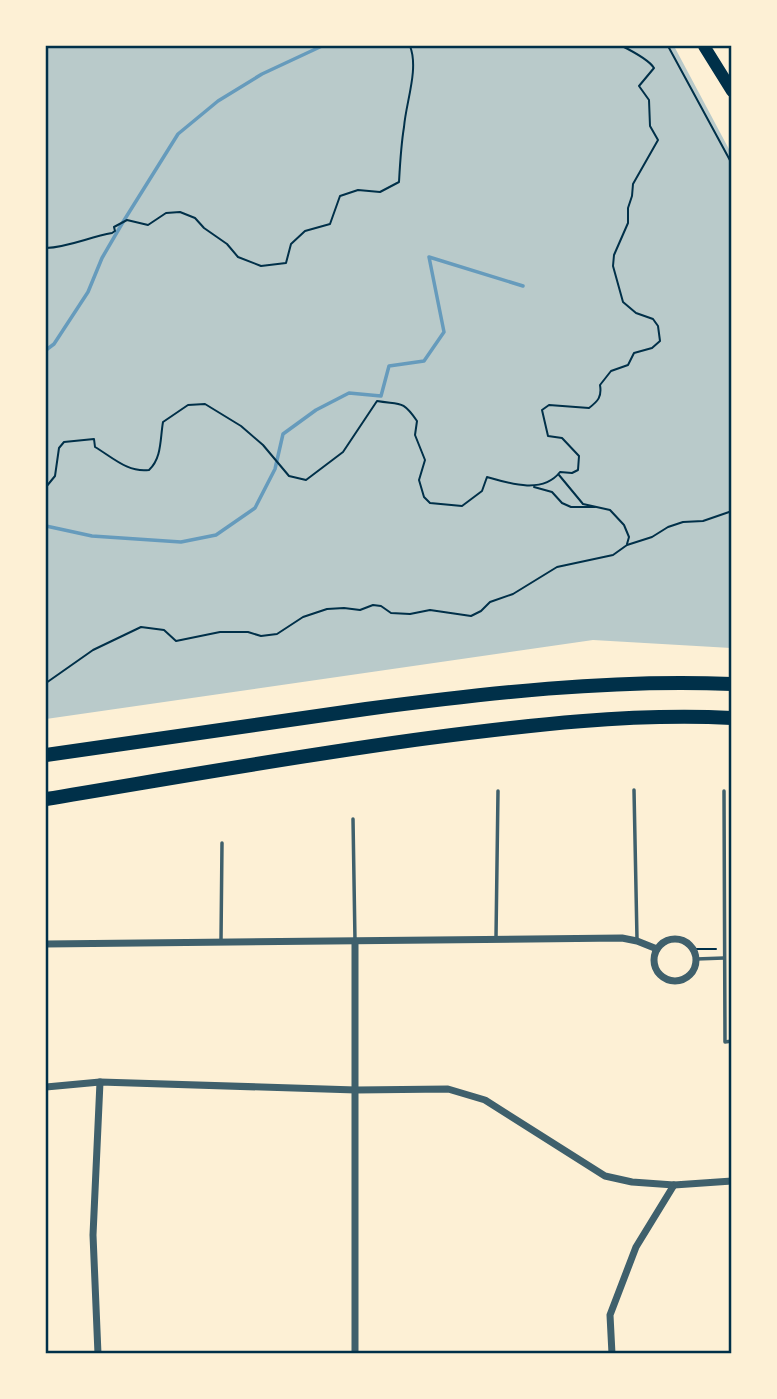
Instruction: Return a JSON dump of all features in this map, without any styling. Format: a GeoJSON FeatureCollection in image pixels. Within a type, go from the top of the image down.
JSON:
{"type":"FeatureCollection","features":[{"type":"Feature","properties":{"kind":"highway"},"geometry":{"type":"LineString","coordinates":[[46,755],[463,696],[626,683],[732,684]]}},
{"type":"Feature","properties":{"kind":"highway"},"geometry":{"type":"LineString","coordinates":[[46,799],[346,749],[481,731],[626,717],[732,718]]}},
{"type":"Feature","properties":{"kind":"main road"},"geometry":{"type":"LineString","coordinates":[[704,46],[732,91]]}},
{"type":"Feature","properties":{"kind":"street"},"geometry":{"type":"LineString","coordinates":[[46,944],[622,938],[657,950]]}},
{"type":"Feature","properties":{"kind":"street"},"geometry":{"type":"LineString","coordinates":[[674,939],[693,949],[696,959],[692,972],[687,977],[674,981],[661,976],[654,963],[657,950],[667,940],[674,939]]}},
{"type":"Feature","properties":{"kind":"street"},"geometry":{"type":"LineString","coordinates":[[355,941],[355,1353]]}},
{"type":"Feature","properties":{"kind":"street"},"geometry":{"type":"LineString","coordinates":[[98,1353],[93,1236],[100,1082]]}},
{"type":"Feature","properties":{"kind":"street"},"geometry":{"type":"LineString","coordinates":[[46,1087],[100,1082],[356,1090],[448,1089],[485,1100],[605,1176],[632,1182],[674,1185],[732,1181]]}},
{"type":"Feature","properties":{"kind":"street"},"geometry":{"type":"LineString","coordinates":[[612,1353],[610,1315],[636,1247],[674,1185]]}},
{"type":"Feature","properties":{"kind":"lane"},"geometry":{"type":"LineString","coordinates":[[496,939],[498,790]]}},
{"type":"Feature","properties":{"kind":"lane"},"geometry":{"type":"LineString","coordinates":[[634,790],[637,941]]}},
{"type":"Feature","properties":{"kind":"lane"},"geometry":{"type":"LineString","coordinates":[[724,791],[725,1042],[732,1041]]}},
{"type":"Feature","properties":{"kind":"lane"},"geometry":{"type":"LineString","coordinates":[[353,819],[355,941]]}},
{"type":"Feature","properties":{"kind":"lane"},"geometry":{"type":"LineString","coordinates":[[221,942],[222,843]]}},
{"type":"Feature","properties":{"kind":"lane"},"geometry":{"type":"LineString","coordinates":[[696,959],[724,958]]}},
{"type":"Feature","properties":{"kind":"path"},"geometry":{"type":"LineString","coordinates":[[46,248],[77,244],[85,238],[112,233],[114,227],[127,220],[148,225],[166,213],[180,212],[195,218],[239,257],[261,266],[286,263],[291,244],[305,231],[330,224],[340,196],[358,190],[380,192],[399,182],[414,59],[410,46]]}},
{"type":"Feature","properties":{"kind":"path"},"geometry":{"type":"LineString","coordinates":[[533,487],[546,484],[560,472],[578,470],[579,456],[562,438],[548,436],[542,410],[549,405],[589,408],[599,400],[602,393],[600,385],[611,371],[628,365],[634,353],[652,348],[660,341],[658,326],[653,320],[636,313],[623,302],[613,265],[614,255],[628,223],[633,184],[658,140],[650,126],[649,100],[639,86],[654,68],[650,62],[622,46]]}},
{"type":"Feature","properties":{"kind":"path"},"geometry":{"type":"LineString","coordinates":[[668,46],[732,164]]}},
{"type":"Feature","properties":{"kind":"path"},"geometry":{"type":"LineString","coordinates":[[46,487],[56,472],[54,466],[59,448],[64,442],[72,440],[94,439],[94,447],[119,462],[137,471],[149,470],[159,454],[163,422],[188,405],[200,403],[216,409],[241,426],[263,445],[289,476],[306,480],[343,452],[377,401],[398,401],[417,421],[415,435],[425,460],[419,480],[424,497],[430,503],[462,506],[482,491],[487,477],[552,492],[562,503],[571,507],[602,506]]}},
{"type":"Feature","properties":{"kind":"path"},"geometry":{"type":"LineString","coordinates":[[558,474],[583,504],[602,506],[610,510],[624,525],[629,537],[627,545]]}},
{"type":"Feature","properties":{"kind":"path"},"geometry":{"type":"LineString","coordinates":[[46,683],[93,650],[141,627],[164,630],[176,641],[220,632],[248,632],[261,636],[277,634],[303,617],[327,609],[360,610],[373,605],[381,606],[391,613],[410,614],[430,610],[471,616],[490,602],[513,594],[557,567],[613,555],[627,545],[652,537],[668,527],[682,522],[703,521],[732,511]]}},
{"type":"Feature","properties":{"kind":"path"},"geometry":{"type":"LineString","coordinates":[[693,949],[724,948]]}},
{"type":"Feature","properties":{"kind":"shaded area"},"geometry":{"type":"Polygon","coordinates":[[[46,46],[674,46],[731,153],[731,648],[593,640],[46,719],[46,46]]]}},
{"type":"Feature","properties":{"kind":"waterway"},"geometry":{"type":"LineString","coordinates":[[46,350],[54,344],[88,292],[102,258],[178,134],[218,101],[262,74],[322,46]]}},
{"type":"Feature","properties":{"kind":"waterway"},"geometry":{"type":"LineString","coordinates":[[46,526],[92,536],[181,542],[216,535],[255,508],[275,469],[283,434],[316,410],[349,393],[381,396],[389,366],[424,361],[444,332],[429,257],[523,286]]}}]}
